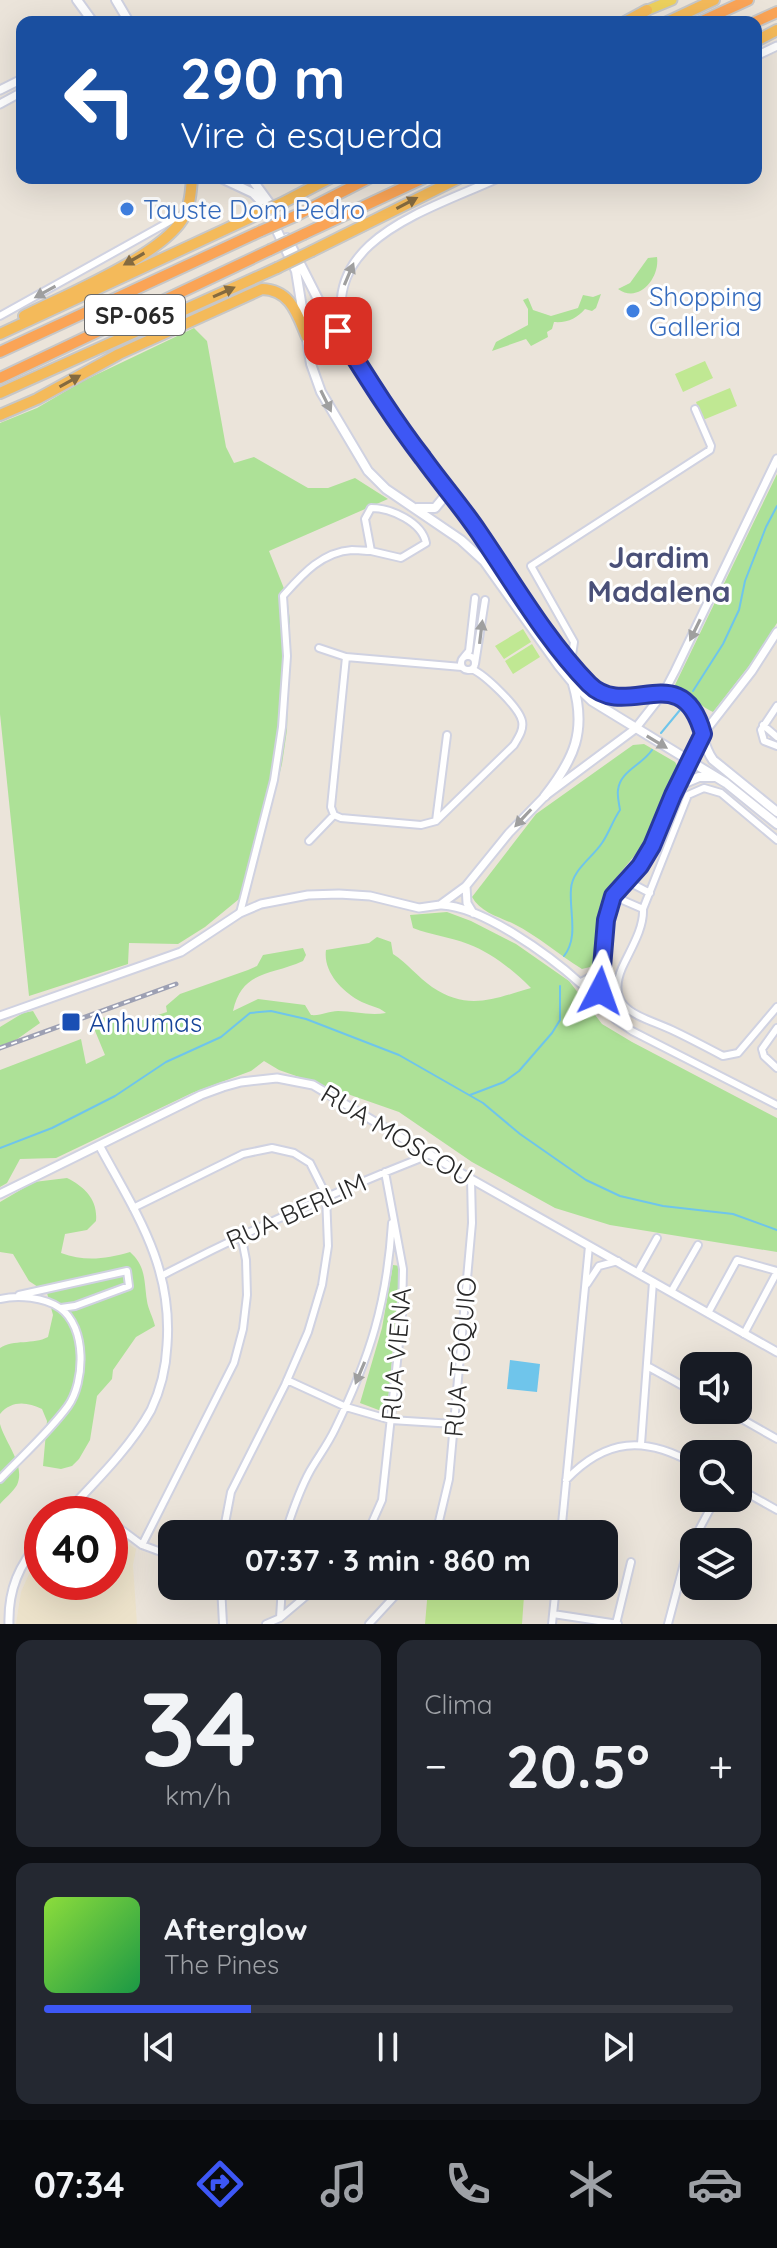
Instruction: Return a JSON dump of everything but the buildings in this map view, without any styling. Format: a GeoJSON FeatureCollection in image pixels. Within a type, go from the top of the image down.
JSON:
{"type":"FeatureCollection","features":[{"type":"Feature","properties":{"kind":"highway"},"geometry":{"type":"LineString","coordinates":[[680,16],[714,0]]}},
{"type":"Feature","properties":{"kind":"highway"},"geometry":{"type":"LineString","coordinates":[[713,16],[748,0]]}},
{"type":"Feature","properties":{"kind":"highway"},"geometry":{"type":"LineString","coordinates":[[636,16],[647,10]]}},
{"type":"Feature","properties":{"kind":"highway"},"geometry":{"type":"LineString","coordinates":[[0,332],[160,243],[186,212],[191,184]]}},
{"type":"Feature","properties":{"kind":"highway","name":"SP-065"},"geometry":{"type":"LineString","coordinates":[[0,332],[319,184]]}},
{"type":"Feature","properties":{"kind":"highway","name":"SP-065"},"geometry":{"type":"LineString","coordinates":[[0,352],[295,216],[357,184]]}},
{"type":"Feature","properties":{"kind":"highway","name":"SP-065"},"geometry":{"type":"LineString","coordinates":[[0,378],[411,184]]}},
{"type":"Feature","properties":{"kind":"highway"},"geometry":{"type":"LineString","coordinates":[[0,393],[277,268],[447,184]]}},
{"type":"Feature","properties":{"kind":"highway"},"geometry":{"type":"LineString","coordinates":[[0,415],[37,399],[119,354],[262,289],[272,289],[293,303],[307,337]]}},
{"type":"Feature","properties":{"kind":"main road"},"geometry":{"type":"LineString","coordinates":[[630,16],[672,0]]}},
{"type":"Feature","properties":{"kind":"main road"},"geometry":{"type":"LineString","coordinates":[[234,184],[253,193],[264,204],[296,271],[311,364],[321,392],[368,471],[386,489],[461,540],[484,561],[573,683],[592,701],[717,777],[777,824]]}},
{"type":"Feature","properties":{"kind":"main road"},"geometry":{"type":"LineString","coordinates":[[255,184],[271,205],[316,297],[350,350],[405,433],[571,662],[596,691],[605,696],[626,698],[664,692],[679,698],[695,713],[707,752],[713,760],[777,812]]}},
{"type":"Feature","properties":{"kind":"main road"},"geometry":{"type":"LineString","coordinates":[[307,337],[322,329],[338,331]]}},
{"type":"Feature","properties":{"kind":"main road"},"geometry":{"type":"LineString","coordinates":[[419,510],[435,508],[449,491]]}},
{"type":"Feature","properties":{"kind":"main road"},"geometry":{"type":"LineString","coordinates":[[545,796],[564,771],[575,748],[579,711],[573,683]]}},
{"type":"Feature","properties":{"kind":"main road"},"geometry":{"type":"LineString","coordinates":[[680,785],[699,777],[717,777]]}},
{"type":"Feature","properties":{"kind":"street"},"geometry":{"type":"LineString","coordinates":[[350,350],[342,320],[343,291],[352,265],[361,252],[384,232],[484,184]]}},
{"type":"Feature","properties":{"kind":"street"},"geometry":{"type":"LineString","coordinates":[[0,316],[186,212]]}},
{"type":"Feature","properties":{"kind":"street"},"geometry":{"type":"LineString","coordinates":[[571,662],[574,642],[531,566],[710,450],[695,409]]}},
{"type":"Feature","properties":{"kind":"street"},"geometry":{"type":"LineString","coordinates":[[440,905],[466,886],[509,833],[545,796],[635,729],[664,692],[777,459]]}},
{"type":"Feature","properties":{"kind":"street"},"geometry":{"type":"LineString","coordinates":[[240,913],[271,793],[282,727],[287,656],[283,596],[294,587],[305,570],[319,561],[352,550],[397,558],[422,546],[426,539],[412,523],[394,513],[371,508],[365,519],[371,551]]}},
{"type":"Feature","properties":{"kind":"street"},"geometry":{"type":"LineString","coordinates":[[412,523],[419,510]]}},
{"type":"Feature","properties":{"kind":"street"},"geometry":{"type":"LineString","coordinates":[[462,667],[461,661],[469,651],[475,598]]}},
{"type":"Feature","properties":{"kind":"street"},"geometry":{"type":"LineString","coordinates":[[474,667],[485,600]]}},
{"type":"Feature","properties":{"kind":"street"},"geometry":{"type":"LineString","coordinates":[[554,640],[566,628]]}},
{"type":"Feature","properties":{"kind":"street"},"geometry":{"type":"LineString","coordinates":[[605,1009],[600,991],[601,967],[606,920],[613,896],[640,866],[652,846],[703,734],[752,671],[777,632]]}},
{"type":"Feature","properties":{"kind":"street"},"geometry":{"type":"LineString","coordinates":[[319,648],[346,657],[474,667]]}},
{"type":"Feature","properties":{"kind":"street"},"geometry":{"type":"LineString","coordinates":[[346,657],[331,807],[334,815],[421,825],[436,821],[514,745],[522,730],[516,709],[474,667],[474,658],[464,657]]}},
{"type":"Feature","properties":{"kind":"street"},"geometry":{"type":"LineString","coordinates":[[777,706],[763,725],[761,736],[764,741],[777,746]]}},
{"type":"Feature","properties":{"kind":"street"},"geometry":{"type":"LineString","coordinates":[[763,725],[777,737]]}},
{"type":"Feature","properties":{"kind":"street"},"geometry":{"type":"LineString","coordinates":[[436,821],[447,735]]}},
{"type":"Feature","properties":{"kind":"street"},"geometry":{"type":"LineString","coordinates":[[777,840],[721,793],[704,788],[688,795],[617,982],[621,1001],[632,1014],[723,1056],[738,1053],[777,1007]]}},
{"type":"Feature","properties":{"kind":"street"},"geometry":{"type":"LineString","coordinates":[[309,841],[334,815]]}},
{"type":"Feature","properties":{"kind":"street"},"geometry":{"type":"LineString","coordinates":[[625,880],[650,893]]}},
{"type":"Feature","properties":{"kind":"street"},"geometry":{"type":"LineString","coordinates":[[466,886],[467,903],[473,913]]}},
{"type":"Feature","properties":{"kind":"street"},"geometry":{"type":"LineString","coordinates":[[0,1016],[181,952],[240,913],[261,904],[308,895],[370,896],[419,908],[456,906],[473,913],[535,948],[580,983],[632,1031],[777,1105]]}},
{"type":"Feature","properties":{"kind":"street"},"geometry":{"type":"LineString","coordinates":[[613,896],[643,909]]}},
{"type":"Feature","properties":{"kind":"street"},"geometry":{"type":"LineString","coordinates":[[580,983],[595,975],[601,967]]}},
{"type":"Feature","properties":{"kind":"street"},"geometry":{"type":"LineString","coordinates":[[777,1028],[762,1049],[764,1056],[777,1068]]}},
{"type":"Feature","properties":{"kind":"street","name":"RUA MOSCOU"},"geometry":{"type":"LineString","coordinates":[[0,1194],[201,1095],[241,1082],[277,1078],[313,1085],[471,1179],[777,1352]]}},
{"type":"Feature","properties":{"kind":"street"},"geometry":{"type":"LineString","coordinates":[[82,1496],[134,1435],[151,1408],[165,1371],[169,1326],[163,1275],[133,1208],[99,1145]]}},
{"type":"Feature","properties":{"kind":"street"},"geometry":{"type":"LineString","coordinates":[[133,1208],[243,1154],[272,1148],[294,1153],[310,1163],[326,1195],[328,1246],[322,1285],[308,1332],[231,1492],[226,1520]]}},
{"type":"Feature","properties":{"kind":"street","name":"RUA BERLIM"},"geometry":{"type":"LineString","coordinates":[[163,1275],[241,1234],[326,1195],[431,1154]]}},
{"type":"Feature","properties":{"kind":"street","name":"RUA VIENA"},"geometry":{"type":"LineString","coordinates":[[373,1520],[382,1500],[402,1315],[402,1260],[385,1172]]}},
{"type":"Feature","properties":{"kind":"street","name":"RUA TÓQUIO"},"geometry":{"type":"LineString","coordinates":[[441,1520],[449,1479],[472,1223],[471,1179]]}},
{"type":"Feature","properties":{"kind":"street"},"geometry":{"type":"LineString","coordinates":[[290,1520],[308,1473],[346,1407],[380,1316],[390,1260],[392,1216]]}},
{"type":"Feature","properties":{"kind":"street"},"geometry":{"type":"LineString","coordinates":[[142,1545],[234,1363],[243,1329],[247,1295],[246,1260],[241,1234]]}},
{"type":"Feature","properties":{"kind":"street"},"geometry":{"type":"LineString","coordinates":[[638,1272],[657,1238]]}},
{"type":"Feature","properties":{"kind":"street"},"geometry":{"type":"LineString","coordinates":[[390,1245],[400,1244]]}},
{"type":"Feature","properties":{"kind":"street"},"geometry":{"type":"LineString","coordinates":[[671,1292],[698,1245]]}},
{"type":"Feature","properties":{"kind":"street"},"geometry":{"type":"LineString","coordinates":[[562,1520],[589,1246]]}},
{"type":"Feature","properties":{"kind":"street"},"geometry":{"type":"LineString","coordinates":[[390,1260],[402,1260]]}},
{"type":"Feature","properties":{"kind":"street"},"geometry":{"type":"LineString","coordinates":[[708,1313],[737,1260],[777,1271],[744,1334]]}},
{"type":"Feature","properties":{"kind":"street"},"geometry":{"type":"LineString","coordinates":[[584,1291],[599,1266],[618,1261]]}},
{"type":"Feature","properties":{"kind":"street"},"geometry":{"type":"LineString","coordinates":[[0,1299],[127,1271],[129,1286],[75,1306],[61,1308]]}},
{"type":"Feature","properties":{"kind":"street"},"geometry":{"type":"LineString","coordinates":[[641,1444],[653,1282]]}},
{"type":"Feature","properties":{"kind":"street"},"geometry":{"type":"LineString","coordinates":[[0,1479],[68,1406],[78,1386],[81,1362],[79,1340],[70,1319],[61,1308],[43,1300],[12,1296]]}},
{"type":"Feature","properties":{"kind":"street"},"geometry":{"type":"LineString","coordinates":[[647,1366],[680,1384]]}},
{"type":"Feature","properties":{"kind":"street"},"geometry":{"type":"LineString","coordinates":[[287,1380],[346,1407],[391,1420],[454,1424]]}},
{"type":"Feature","properties":{"kind":"street"},"geometry":{"type":"LineString","coordinates":[[751,1424],[777,1439]]}},
{"type":"Feature","properties":{"kind":"street"},"geometry":{"type":"LineString","coordinates":[[566,1480],[582,1464],[624,1444],[665,1449],[680,1457]]}},
{"type":"Feature","properties":{"kind":"street"},"geometry":{"type":"LineString","coordinates":[[752,1496],[777,1510]]}},
{"type":"Feature","properties":{"kind":"street"},"geometry":{"type":"LineString","coordinates":[[668,1624],[687,1552],[708,1512]]}},
{"type":"Feature","properties":{"kind":"street"},"geometry":{"type":"LineString","coordinates":[[128,1534],[142,1545],[158,1551]]}},
{"type":"Feature","properties":{"kind":"street"},"geometry":{"type":"LineString","coordinates":[[553,1614],[617,1624],[631,1562]]}},
{"type":"Feature","properties":{"kind":"street"},"geometry":{"type":"LineString","coordinates":[[9,1624],[9,1601],[24,1563]]}},
{"type":"Feature","properties":{"kind":"street"},"geometry":{"type":"LineString","coordinates":[[222,1600],[223,1624]]}},
{"type":"Feature","properties":{"kind":"street"},"geometry":{"type":"LineString","coordinates":[[280,1618],[281,1600]]}},
{"type":"Feature","properties":{"kind":"street"},"geometry":{"type":"LineString","coordinates":[[266,1624],[280,1618],[301,1600]]}},
{"type":"Feature","properties":{"kind":"street"},"geometry":{"type":"LineString","coordinates":[[369,1624],[391,1600]]}},
{"type":"Feature","properties":{"kind":"street"},"geometry":{"type":"LineString","coordinates":[[552,1624],[554,1600]]}},
{"type":"Feature","properties":{"kind":"shaded area"},"geometry":{"type":"Polygon","coordinates":[[[128,1544],[136,1549],[133,1565],[137,1624],[16,1624],[24,1585],[24,1600],[128,1600],[128,1544]]]}},
{"type":"Feature","properties":{"kind":"green space"},"geometry":{"type":"Polygon","coordinates":[[[657,257],[652,280],[640,291],[626,293],[618,289],[630,283],[648,258],[657,257]]]}},
{"type":"Feature","properties":{"kind":"green space"},"geometry":{"type":"Polygon","coordinates":[[[601,294],[592,311],[585,309],[572,319],[554,322],[547,332],[548,337],[531,346],[526,339],[492,351],[496,342],[528,325],[528,309],[523,300],[528,298],[533,310],[551,316],[578,308],[583,295],[593,297],[601,294]]]}},
{"type":"Feature","properties":{"kind":"green space"},"geometry":{"type":"Polygon","coordinates":[[[194,328],[207,341],[226,447],[234,463],[254,457],[308,488],[328,488],[355,478],[388,499],[269,551],[287,596],[290,622],[287,730],[282,764],[250,890],[205,927],[178,944],[129,943],[128,964],[29,996],[0,714],[0,423],[37,408],[83,381],[194,328]]]}},
{"type":"Feature","properties":{"kind":"green space"},"geometry":{"type":"Polygon","coordinates":[[[705,361],[713,378],[683,392],[675,374],[705,361]]]}},
{"type":"Feature","properties":{"kind":"green space"},"geometry":{"type":"Polygon","coordinates":[[[730,388],[737,406],[703,420],[696,402],[730,388]]]}},
{"type":"Feature","properties":{"kind":"green space"},"geometry":{"type":"Polygon","coordinates":[[[777,474],[777,623],[752,662],[713,712],[674,687],[777,474]]]}},
{"type":"Feature","properties":{"kind":"green space"},"geometry":{"type":"Polygon","coordinates":[[[523,629],[531,642],[504,659],[495,646],[523,629]]]}},
{"type":"Feature","properties":{"kind":"green space"},"geometry":{"type":"Polygon","coordinates":[[[532,644],[540,657],[513,674],[505,661],[532,644]]]}},
{"type":"Feature","properties":{"kind":"green space"},"geometry":{"type":"Polygon","coordinates":[[[644,744],[675,762],[679,769],[661,800],[644,844],[606,894],[599,921],[595,962],[582,969],[523,929],[485,910],[472,897],[536,814],[633,745],[644,744]]]}},
{"type":"Feature","properties":{"kind":"green space"},"geometry":{"type":"Polygon","coordinates":[[[447,912],[516,944],[569,981],[602,1024],[777,1118],[777,1252],[610,1225],[555,1208],[472,1162],[399,1112],[279,1070],[264,1061],[251,1071],[192,1093],[56,1158],[20,1159],[7,1183],[0,1187],[0,1070],[81,1039],[86,1064],[105,1055],[93,1026],[100,1018],[115,1017],[127,1025],[167,1012],[166,1006],[180,994],[257,966],[263,955],[303,948],[306,955],[303,961],[250,981],[237,998],[233,1011],[258,999],[305,1005],[311,1015],[338,1011],[386,1013],[345,991],[334,979],[326,958],[326,950],[369,943],[377,937],[391,942],[393,954],[432,987],[457,999],[481,1001],[531,988],[485,952],[413,928],[410,915],[447,912]]]}},
{"type":"Feature","properties":{"kind":"green space"},"geometry":{"type":"Polygon","coordinates":[[[33,1011],[40,1023],[6,1047],[0,1045],[0,1027],[23,1013],[33,1011]]]}},
{"type":"Feature","properties":{"kind":"green space"},"geometry":{"type":"Polygon","coordinates":[[[67,1178],[89,1195],[95,1207],[96,1221],[87,1230],[65,1234],[61,1253],[79,1258],[96,1258],[130,1252],[142,1268],[155,1326],[136,1337],[113,1370],[112,1379],[97,1396],[90,1440],[72,1466],[61,1469],[43,1466],[47,1421],[42,1409],[20,1404],[10,1406],[0,1414],[0,1348],[48,1337],[53,1315],[47,1293],[29,1281],[13,1254],[0,1252],[0,1202],[34,1182],[67,1178]]]}},
{"type":"Feature","properties":{"kind":"green space"},"geometry":{"type":"Polygon","coordinates":[[[393,1265],[400,1266],[389,1393],[384,1412],[360,1403],[382,1328],[393,1265]]]}},
{"type":"Feature","properties":{"kind":"green space"},"geometry":{"type":"Polygon","coordinates":[[[0,1424],[17,1462],[19,1477],[15,1488],[0,1504],[0,1424]]]}},
{"type":"Feature","properties":{"kind":"green space"},"geometry":{"type":"Polygon","coordinates":[[[427,1600],[524,1600],[522,1624],[425,1624],[427,1600]]]}},
{"type":"Feature","properties":{"kind":"water"},"geometry":{"type":"Polygon","coordinates":[[[510,1360],[540,1364],[537,1392],[507,1389],[510,1360]]]}},
{"type":"Feature","properties":{"kind":"waterway"},"geometry":{"type":"LineString","coordinates":[[693,691],[723,644],[739,610],[745,581],[777,506]]}},
{"type":"Feature","properties":{"kind":"waterway"},"geometry":{"type":"LineString","coordinates":[[661,733],[680,710]]}},
{"type":"Feature","properties":{"kind":"waterway"},"geometry":{"type":"LineString","coordinates":[[564,956],[569,949],[572,932],[572,882],[602,843],[620,810],[618,792],[623,778],[652,750]]}},
{"type":"Feature","properties":{"kind":"waterway"},"geometry":{"type":"LineString","coordinates":[[470,1095],[504,1082],[519,1071],[552,1033],[560,1020],[560,986]]}},
{"type":"Feature","properties":{"kind":"waterway"},"geometry":{"type":"LineString","coordinates":[[0,1148],[52,1128],[115,1096],[166,1062],[221,1037],[250,1013],[271,1011],[306,1019],[399,1055],[483,1103],[520,1134],[586,1180],[620,1196],[663,1206],[733,1214],[777,1230]]}},
{"type":"Feature","properties":{"kind":"railway"},"geometry":{"type":"LineString","coordinates":[[0,1048],[176,984]]}},
{"type":"Feature","properties":{"kind":"place","name":"Tauste Dom Pedro"},"geometry":{"type":"Point","coordinates":[127,209]}},
{"type":"Feature","properties":{"kind":"place","name":"Shopping Galleria"},"geometry":{"type":"Point","coordinates":[633,311]}},
{"type":"Feature","properties":{"kind":"place","name":"Anhumas"},"geometry":{"type":"Point","coordinates":[71,1022]}},
{"type":"Feature","properties":{"kind":"district","name":"Jardim Madalena"},"geometry":{"type":"Point","coordinates":[659,574]}},
{"type":"Feature","properties":{"kind":"route"},"geometry":{"type":"LineString","coordinates":[[338,331],[420,455],[583,677],[605,696],[626,698],[664,692],[679,698],[695,713],[700,725],[703,734],[652,846],[640,866],[613,896],[606,920],[600,991]]}}]}
